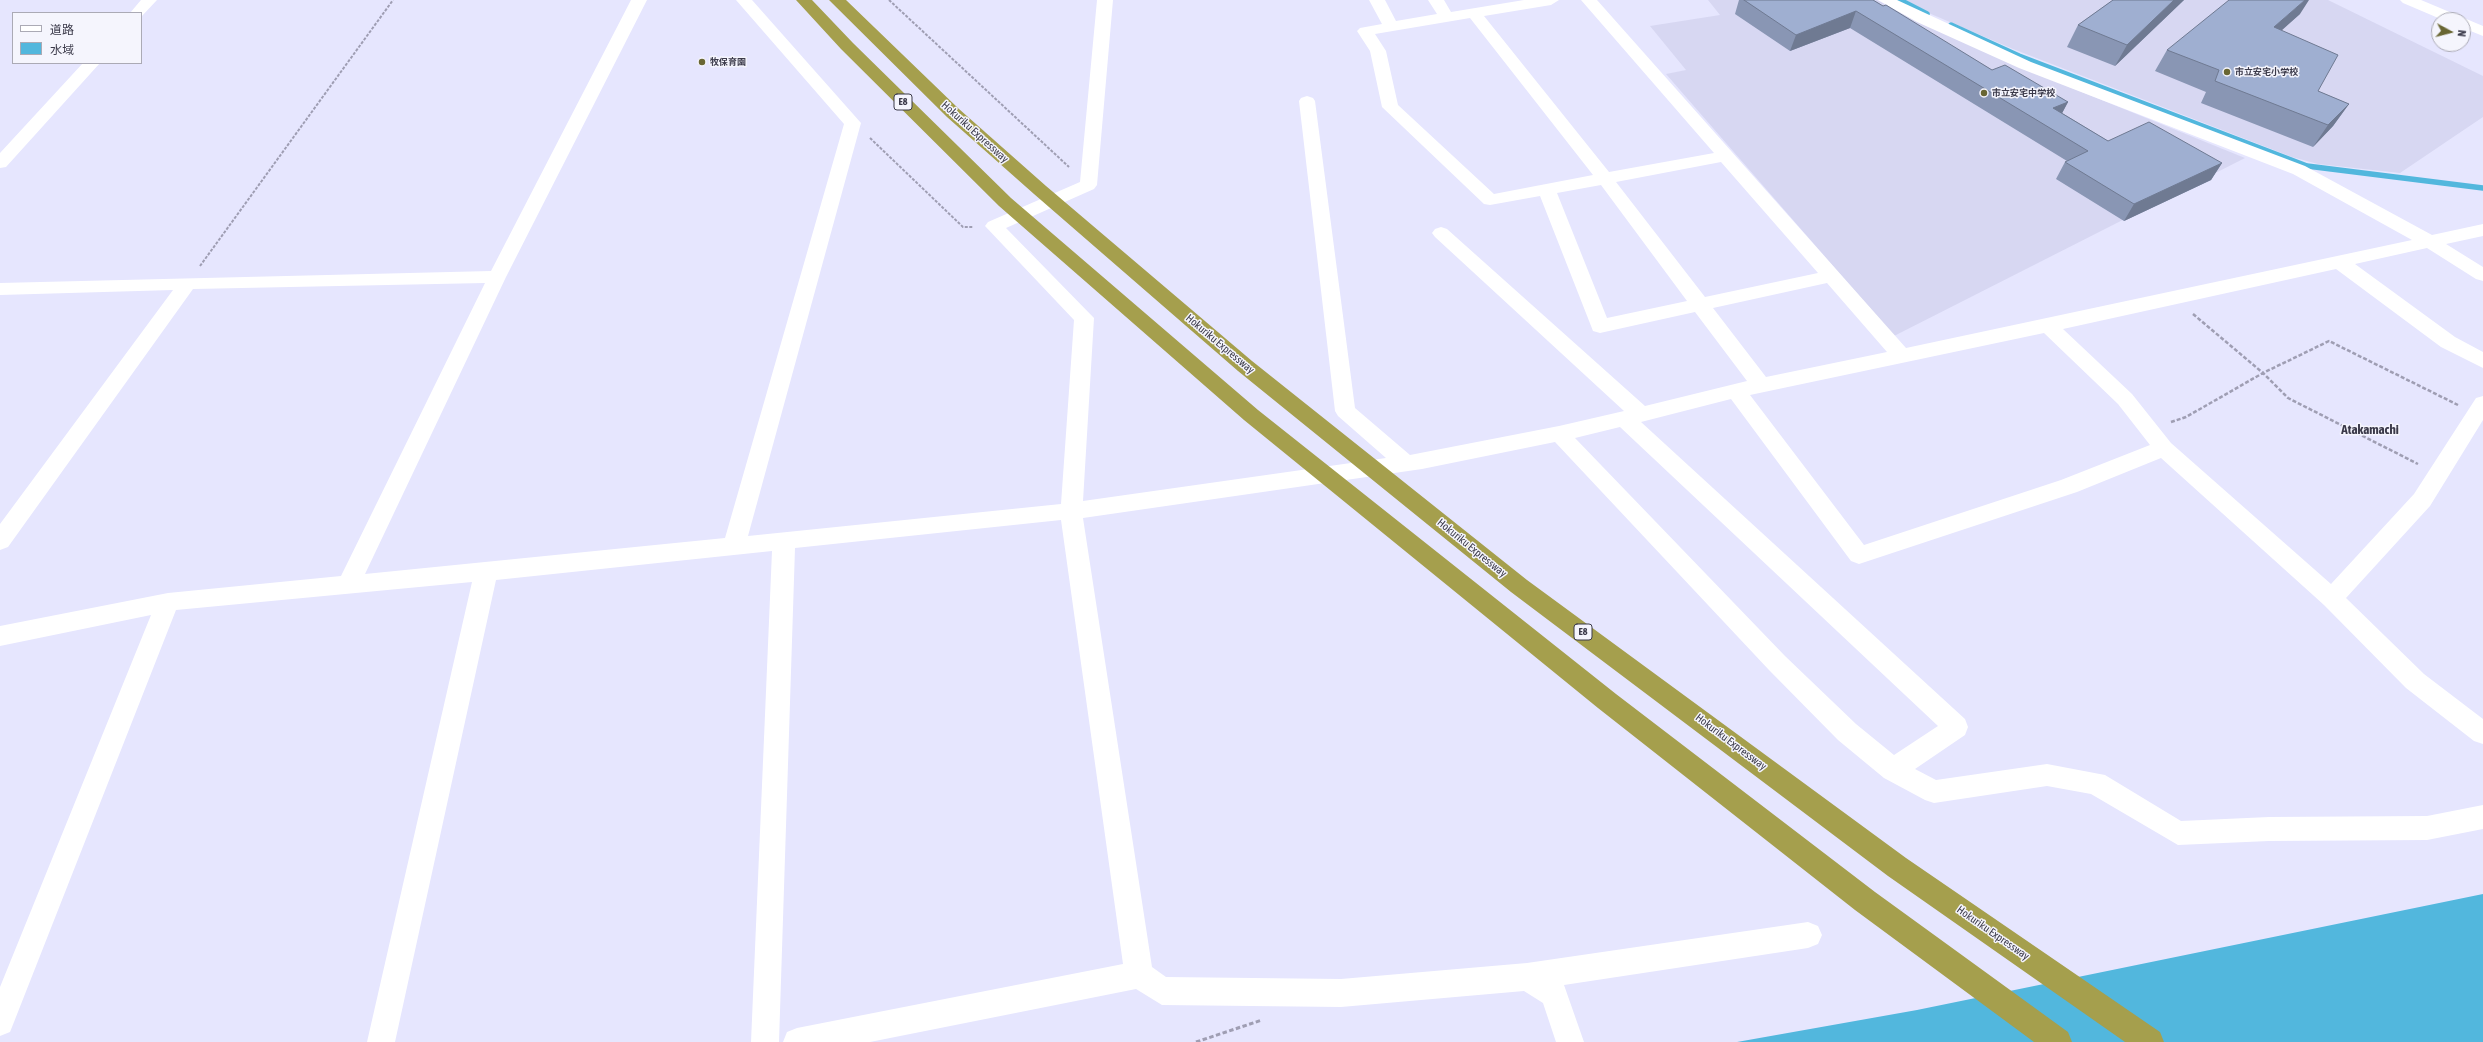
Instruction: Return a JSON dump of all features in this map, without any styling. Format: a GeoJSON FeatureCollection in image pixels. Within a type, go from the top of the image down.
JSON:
{"type":"FeatureCollection","features":[{"type":"Feature","properties":{"kind":"highway","name":"E8"},"geometry":{"type":"LineString","coordinates":[[804,0],[847,46],[1005,202],[1146,326],[1251,415],[1501,613],[1607,701],[1860,896],[2058,1042]]}},
{"type":"Feature","properties":{"kind":"highway","name":"Hokuriku Expressway"},"geometry":{"type":"LineString","coordinates":[[837,0],[953,113],[1040,190],[1245,366],[1519,586],[1897,867],[2150,1042]]}},
{"type":"Feature","properties":{"kind":"street"},"geometry":{"type":"LineString","coordinates":[[139,12],[149,0]]}},
{"type":"Feature","properties":{"kind":"street"},"geometry":{"type":"LineString","coordinates":[[348,585],[497,277],[639,0]]}},
{"type":"Feature","properties":{"kind":"street"},"geometry":{"type":"LineString","coordinates":[[734,546],[853,123],[744,0]]}},
{"type":"Feature","properties":{"kind":"street"},"geometry":{"type":"LineString","coordinates":[[1105,0],[1088,185],[994,226],[1084,318],[1071,511],[1139,976]]}},
{"type":"Feature","properties":{"kind":"street"},"geometry":{"type":"LineString","coordinates":[[1377,0],[1391,26]]}},
{"type":"Feature","properties":{"kind":"street"},"geometry":{"type":"LineString","coordinates":[[1436,0],[1447,18]]}},
{"type":"Feature","properties":{"kind":"street"},"geometry":{"type":"LineString","coordinates":[[1551,0],[1520,2],[1475,14],[1364,31],[1378,51],[1390,107],[1490,200],[1547,191],[1726,156]]}},
{"type":"Feature","properties":{"kind":"street"},"geometry":{"type":"LineString","coordinates":[[1590,1],[1611,0]]}},
{"type":"Feature","properties":{"kind":"street"},"geometry":{"type":"LineString","coordinates":[[1886,0],[1922,19],[2025,65],[2299,170],[2430,242],[2483,274]]}},
{"type":"Feature","properties":{"kind":"street"},"geometry":{"type":"LineString","coordinates":[[2408,0],[2437,12]]}},
{"type":"Feature","properties":{"kind":"street"},"geometry":{"type":"LineString","coordinates":[[1590,1],[1901,356]]}},
{"type":"Feature","properties":{"kind":"street"},"geometry":{"type":"LineString","coordinates":[[1475,14],[1606,180],[1761,385]]}},
{"type":"Feature","properties":{"kind":"street"},"geometry":{"type":"LineString","coordinates":[[2471,26],[2483,31]]}},
{"type":"Feature","properties":{"kind":"street"},"geometry":{"type":"LineString","coordinates":[[0,163],[91,64]]}},
{"type":"Feature","properties":{"kind":"street"},"geometry":{"type":"LineString","coordinates":[[1308,101],[1345,411],[1405,463]]}},
{"type":"Feature","properties":{"kind":"street"},"geometry":{"type":"LineString","coordinates":[[1547,191],[1600,326],[1831,276]]}},
{"type":"Feature","properties":{"kind":"street"},"geometry":{"type":"LineString","coordinates":[[0,636],[168,602],[486,572],[1071,511],[1405,463],[1559,434],[1761,385],[2048,326],[2483,230]]}},
{"type":"Feature","properties":{"kind":"street"},"geometry":{"type":"LineString","coordinates":[[1441,233],[1956,727],[1893,770]]}},
{"type":"Feature","properties":{"kind":"street"},"geometry":{"type":"LineString","coordinates":[[2339,262],[2448,342],[2483,361]]}},
{"type":"Feature","properties":{"kind":"street"},"geometry":{"type":"LineString","coordinates":[[0,289],[188,282],[497,277]]}},
{"type":"Feature","properties":{"kind":"street"},"geometry":{"type":"LineString","coordinates":[[0,542],[188,282]]}},
{"type":"Feature","properties":{"kind":"street"},"geometry":{"type":"LineString","coordinates":[[2048,326],[2126,399],[2164,448],[2332,598],[2415,681],[2483,733]]}},
{"type":"Feature","properties":{"kind":"street"},"geometry":{"type":"LineString","coordinates":[[1736,391],[1859,555],[2068,486],[2164,448]]}},
{"type":"Feature","properties":{"kind":"street"},"geometry":{"type":"LineString","coordinates":[[2332,598],[2422,500],[2480,408]]}},
{"type":"Feature","properties":{"kind":"street"},"geometry":{"type":"LineString","coordinates":[[1559,434],[1777,663],[1847,732],[1893,770],[1934,792],[2047,775],[2096,783],[2178,833],[2269,829],[2427,828],[2483,817]]}},
{"type":"Feature","properties":{"kind":"street"},"geometry":{"type":"LineString","coordinates":[[765,1042],[784,540]]}},
{"type":"Feature","properties":{"kind":"street"},"geometry":{"type":"LineString","coordinates":[[381,1042],[486,572]]}},
{"type":"Feature","properties":{"kind":"street"},"geometry":{"type":"LineString","coordinates":[[0,1022],[168,602]]}},
{"type":"Feature","properties":{"kind":"street"},"geometry":{"type":"LineString","coordinates":[[797,1042],[1139,976],[1162,991],[1341,993],[1527,977],[1808,935]]}},
{"type":"Feature","properties":{"kind":"street"},"geometry":{"type":"LineString","coordinates":[[1527,977],[1554,994],[1570,1042]]}},
{"type":"Feature","properties":{"kind":"path"},"geometry":{"type":"LineString","coordinates":[[188,282],[393,0]]}},
{"type":"Feature","properties":{"kind":"path"},"geometry":{"type":"LineString","coordinates":[[889,0],[1088,185]]}},
{"type":"Feature","properties":{"kind":"path"},"geometry":{"type":"LineString","coordinates":[[853,123],[963,227],[994,226]]}},
{"type":"Feature","properties":{"kind":"path"},"geometry":{"type":"LineString","coordinates":[[2174,298],[2263,373],[2288,398],[2438,474]]}},
{"type":"Feature","properties":{"kind":"path"},"geometry":{"type":"LineString","coordinates":[[2150,430],[2186,417],[2263,373],[2329,341],[2480,408]]}},
{"type":"Feature","properties":{"kind":"shaded area"},"geometry":{"type":"Polygon","coordinates":[[[1708,0],[1877,0],[1919,22],[2035,73],[2245,158],[1894,336],[1666,74],[1686,70],[1650,26],[1720,15],[1708,0]]]}},
{"type":"Feature","properties":{"kind":"shaded area"},"geometry":{"type":"Polygon","coordinates":[[[1906,0],[2328,0],[2431,51],[2431,52],[2434,52],[2483,76],[2483,117],[2400,173],[2318,164],[2292,157],[2013,49],[1931,14],[1906,0]]]}},
{"type":"Feature","properties":{"kind":"water"},"geometry":{"type":"Polygon","coordinates":[[[2483,894],[2483,1042],[1737,1042],[1917,1010],[2483,894]]]}},
{"type":"Feature","properties":{"kind":"building"},"geometry":{"type":"Polygon","coordinates":[[[1744,0],[1873,0],[1883,6],[1886,5],[1992,70],[2005,65],[2068,102],[2053,108],[2108,141],[2149,122],[2222,163],[2134,204],[2065,162],[2088,151],[1856,11],[1796,35],[1744,0]]]}},
{"type":"Feature","properties":{"kind":"building"},"geometry":{"type":"Polygon","coordinates":[[[2113,0],[2174,0],[2127,45],[2078,25],[2113,0]]]}},
{"type":"Feature","properties":{"kind":"building"},"geometry":{"type":"Polygon","coordinates":[[[2229,0],[2305,0],[2274,27],[2338,55],[2318,91],[2349,104],[2328,125],[2215,81],[2219,70],[2167,50],[2229,0]]]}},
{"type":"Feature","properties":{"kind":"waterway"},"geometry":{"type":"LineString","coordinates":[[1900,0],[1927,14]]}},
{"type":"Feature","properties":{"kind":"waterway"},"geometry":{"type":"LineString","coordinates":[[1951,25],[2019,56],[2307,166],[2483,188]]}},
{"type":"Feature","properties":{"kind":"place","name":"牧保育園"},"geometry":{"type":"Point","coordinates":[702,62]}},
{"type":"Feature","properties":{"kind":"place","name":"市立安宅小学校"},"geometry":{"type":"Point","coordinates":[2227,72]}},
{"type":"Feature","properties":{"kind":"place","name":"市立安宅中学校"},"geometry":{"type":"Point","coordinates":[1984,93]}},
{"type":"Feature","properties":{"kind":"district","name":"Atakamachi"},"geometry":{"type":"Point","coordinates":[2370,430]}}]}
